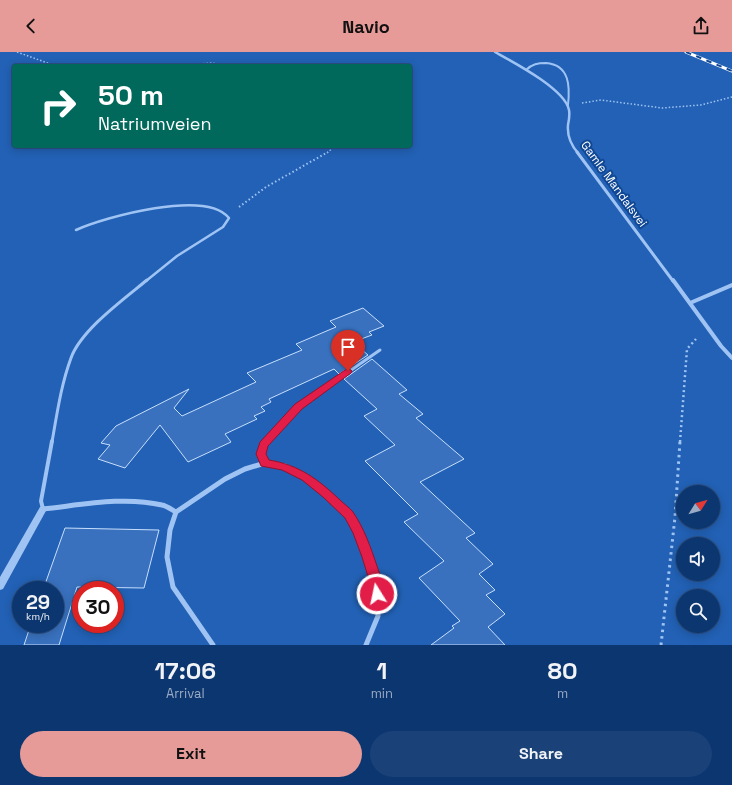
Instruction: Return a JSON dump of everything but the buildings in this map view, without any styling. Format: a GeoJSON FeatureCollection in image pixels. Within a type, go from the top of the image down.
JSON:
{"type":"FeatureCollection","features":[{"type":"Feature","properties":{"kind":"street"},"geometry":{"type":"LineString","coordinates":[[495,52],[526,70],[555,91],[568,105]]}},
{"type":"Feature","properties":{"kind":"street","name":"Gamle Mandalsvei"},"geometry":{"type":"LineString","coordinates":[[568,105],[570,117],[567,130],[569,139],[575,150],[721,346],[732,358]]}},
{"type":"Feature","properties":{"kind":"street"},"geometry":{"type":"LineString","coordinates":[[690,303],[732,285]]}},
{"type":"Feature","properties":{"kind":"street"},"geometry":{"type":"LineString","coordinates":[[213,645],[173,587],[167,558],[170,530],[176,512],[225,479],[245,469],[265,463],[285,466],[306,478],[327,494],[349,515],[358,532],[376,583],[378,616],[366,645]]}},
{"type":"Feature","properties":{"kind":"street"},"geometry":{"type":"LineString","coordinates":[[0,586],[43,510],[112,504],[144,503],[164,506],[176,512]]}},
{"type":"Feature","properties":{"kind":"lane"},"geometry":{"type":"LineString","coordinates":[[526,70],[530,66],[538,63],[553,63],[561,67],[566,73],[568,82],[568,105]]}},
{"type":"Feature","properties":{"kind":"lane"},"geometry":{"type":"LineString","coordinates":[[43,510],[41,501],[43,490],[61,393],[71,357],[82,340],[112,310],[171,261],[223,227],[229,221],[229,215],[220,210],[204,207],[168,207],[135,212],[76,230]]}},
{"type":"Feature","properties":{"kind":"lane"},"geometry":{"type":"LineString","coordinates":[[265,463],[261,454],[264,445],[298,406],[380,350]]}},
{"type":"Feature","properties":{"kind":"path"},"geometry":{"type":"LineString","coordinates":[[17,52],[50,64]]}},
{"type":"Feature","properties":{"kind":"path"},"geometry":{"type":"LineString","coordinates":[[200,64],[225,64]]}},
{"type":"Feature","properties":{"kind":"path"},"geometry":{"type":"LineString","coordinates":[[568,105],[601,100],[662,108],[701,105],[732,97]]}},
{"type":"Feature","properties":{"kind":"path"},"geometry":{"type":"LineString","coordinates":[[229,215],[266,188],[325,155],[333,148]]}},
{"type":"Feature","properties":{"kind":"path"},"geometry":{"type":"LineString","coordinates":[[660,645],[675,517],[687,349],[708,327]]}},
{"type":"Feature","properties":{"kind":"shaded area"},"geometry":{"type":"Polygon","coordinates":[[[0,52],[732,52],[732,645],[0,645],[0,52]]]}},
{"type":"Feature","properties":{"kind":"railway"},"geometry":{"type":"LineString","coordinates":[[686,52],[732,71]]}},
{"type":"Feature","properties":{"kind":"route"},"geometry":{"type":"LineString","coordinates":[[348,371],[298,406],[276,429],[264,445],[261,454],[265,463],[285,466],[306,478],[327,494],[349,515],[368,557],[376,583],[377,594]]}}]}
